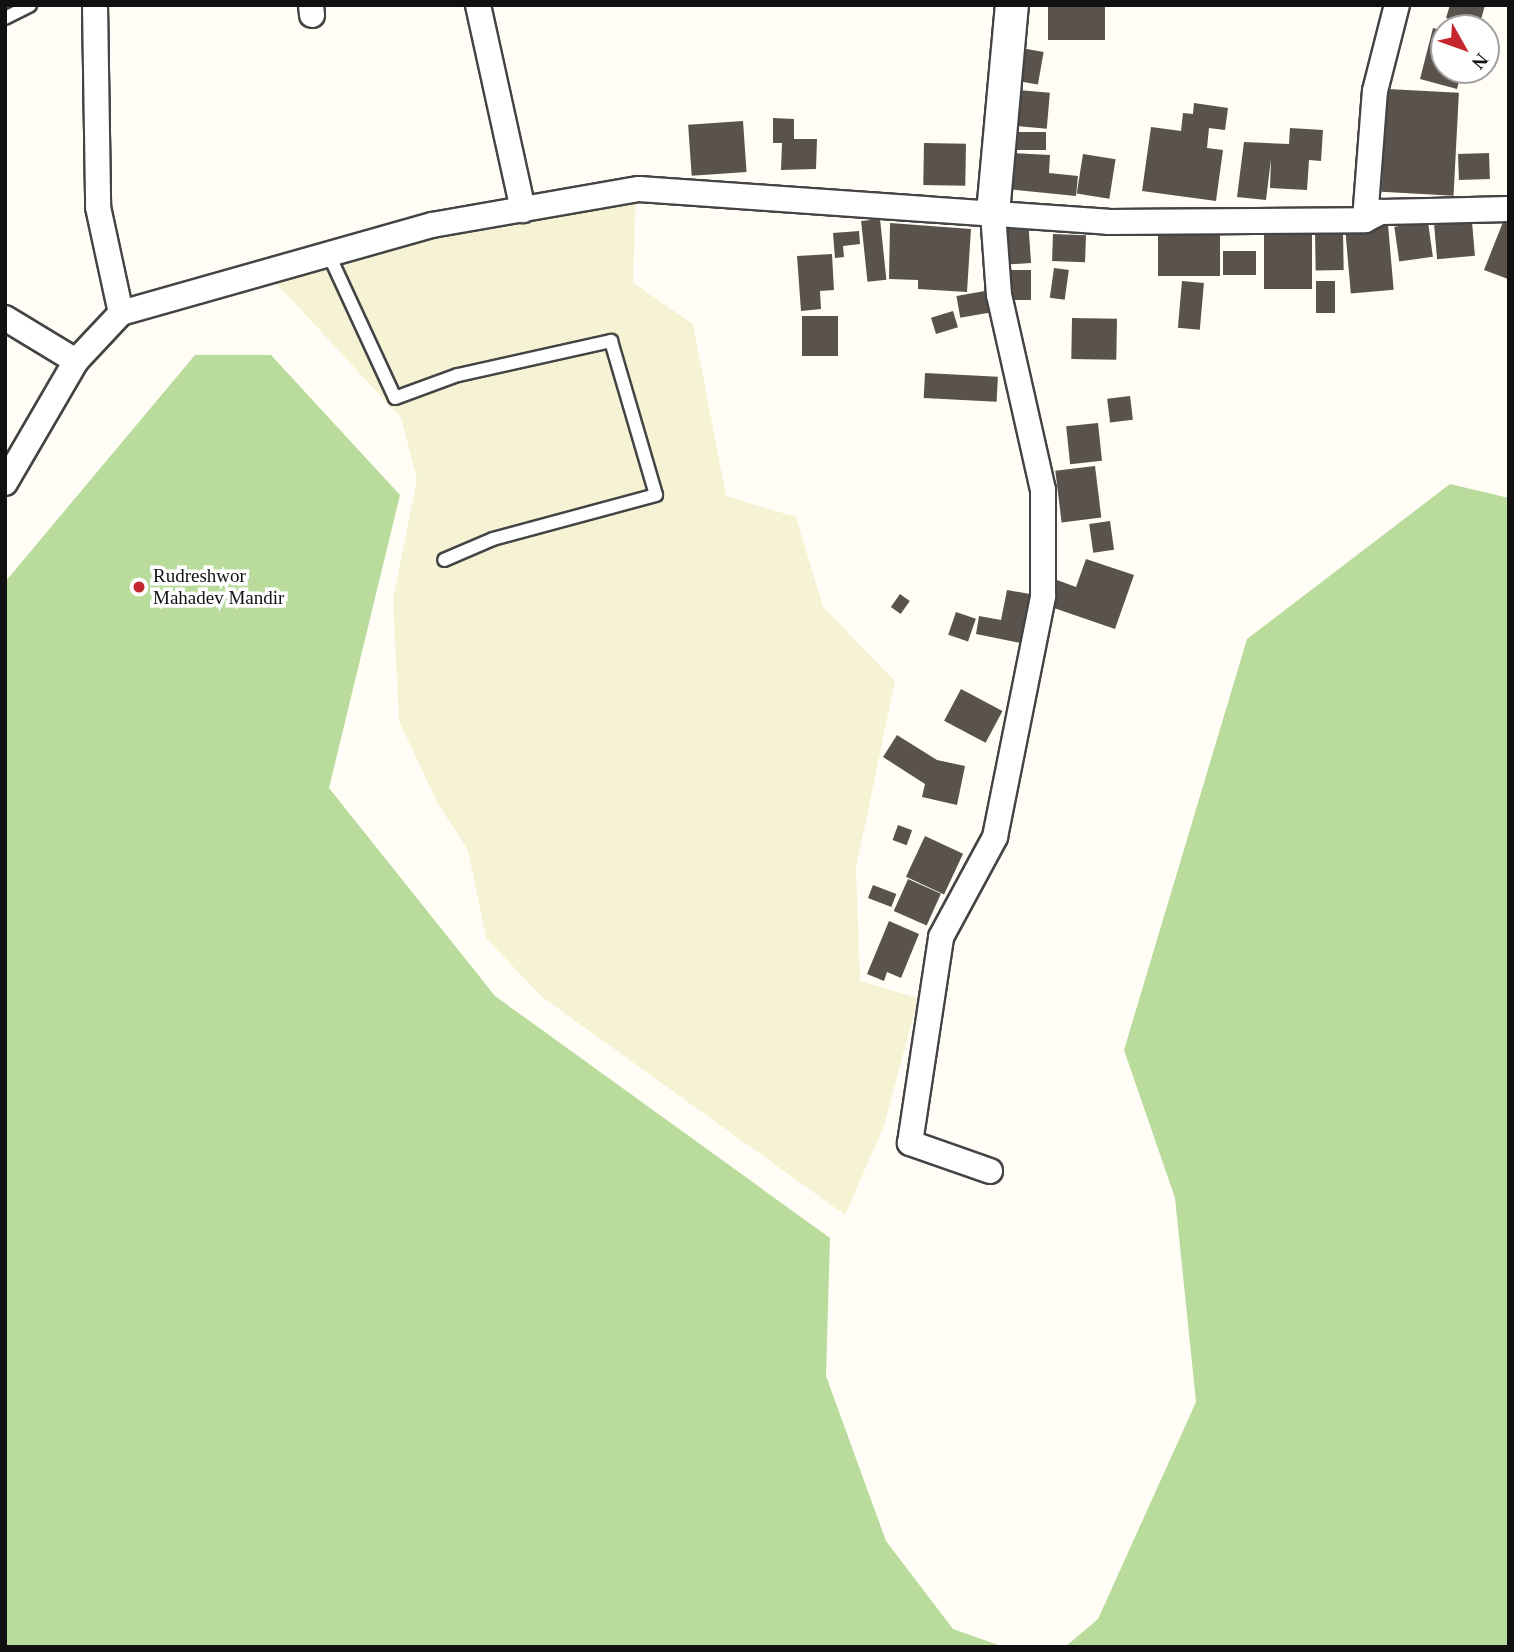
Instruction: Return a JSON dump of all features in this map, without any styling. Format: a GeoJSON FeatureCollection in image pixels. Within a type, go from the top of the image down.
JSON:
{"type":"FeatureCollection","features":[{"type":"Feature","properties":{"kind":"street"},"geometry":{"type":"LineString","coordinates":[[95,5],[98,207],[121,313]]}},
{"type":"Feature","properties":{"kind":"street"},"geometry":{"type":"LineString","coordinates":[[478,5],[523,210]]}},
{"type":"Feature","properties":{"kind":"street"},"geometry":{"type":"LineString","coordinates":[[990,1171],[910,1143],[941,937],[995,837],[1044,596],[1043,489],[999,295],[993,213],[1012,5]]}},
{"type":"Feature","properties":{"kind":"street"},"geometry":{"type":"LineString","coordinates":[[1365,220],[1375,90],[1397,5]]}},
{"type":"Feature","properties":{"kind":"street"},"geometry":{"type":"LineString","coordinates":[[5,483],[76,361],[121,313],[432,225],[639,189],[1108,222],[1365,220],[1381,212],[1509,209]]}},
{"type":"Feature","properties":{"kind":"street"},"geometry":{"type":"LineString","coordinates":[[5,318],[76,361]]}},
{"type":"Feature","properties":{"kind":"lane"},"geometry":{"type":"LineString","coordinates":[[5,18],[30,5]]}},
{"type":"Feature","properties":{"kind":"lane"},"geometry":{"type":"LineString","coordinates":[[329,255],[395,398],[458,375],[611,341],[656,495],[493,539],[444,559]]}},
{"type":"Feature","properties":{"kind":"shaded area"},"geometry":{"type":"Polygon","coordinates":[[[636,190],[633,283],[693,324],[726,496],[796,517],[823,607],[895,681],[856,868],[860,981],[918,998],[884,1126],[845,1215],[542,997],[486,938],[468,850],[438,804],[399,721],[393,600],[417,479],[401,418],[266,272],[636,190]]]}},
{"type":"Feature","properties":{"kind":"green space"},"geometry":{"type":"Polygon","coordinates":[[[195,355],[271,355],[400,495],[329,788],[495,996],[830,1238],[826,1376],[886,1541],[953,1629],[1004,1647],[5,1647],[5,582],[195,355]]]}},
{"type":"Feature","properties":{"kind":"green space"},"geometry":{"type":"Polygon","coordinates":[[[1450,484],[1509,498],[1509,1647],[1065,1647],[1098,1619],[1196,1402],[1175,1198],[1124,1050],[1247,639],[1450,484]]]}},
{"type":"Feature","properties":{"kind":"building"},"geometry":{"type":"Polygon","coordinates":[[[1048,5],[1105,5],[1105,40],[1048,40],[1048,5]]]}},
{"type":"Feature","properties":{"kind":"building"},"geometry":{"type":"Polygon","coordinates":[[[1450,5],[1485,5],[1483,14],[1447,14],[1450,5]]]}},
{"type":"Feature","properties":{"kind":"building"},"geometry":{"type":"Polygon","coordinates":[[[1430,40],[1430,82],[1420,79],[1430,40]]]}},
{"type":"Feature","properties":{"kind":"building"},"geometry":{"type":"Polygon","coordinates":[[[1021,48],[1044,52],[1038,84],[1015,80],[1021,48]]]}},
{"type":"Feature","properties":{"kind":"building"},"geometry":{"type":"Polygon","coordinates":[[[1438,84],[1458,84],[1457,89],[1438,84]]]}},
{"type":"Feature","properties":{"kind":"building"},"geometry":{"type":"Polygon","coordinates":[[[1387,89],[1459,93],[1454,196],[1382,192],[1387,89]]]}},
{"type":"Feature","properties":{"kind":"building"},"geometry":{"type":"Polygon","coordinates":[[[1018,90],[1050,93],[1047,129],[1015,126],[1018,90]]]}},
{"type":"Feature","properties":{"kind":"building"},"geometry":{"type":"Polygon","coordinates":[[[1194,103],[1228,108],[1225,130],[1209,128],[1207,148],[1223,150],[1216,201],[1142,191],[1151,127],[1181,131],[1183,113],[1193,114],[1194,103]]]}},
{"type":"Feature","properties":{"kind":"building"},"geometry":{"type":"Polygon","coordinates":[[[773,118],[794,119],[794,139],[817,139],[816,169],[781,170],[782,143],[773,143],[773,118]]]}},
{"type":"Feature","properties":{"kind":"building"},"geometry":{"type":"Polygon","coordinates":[[[743,121],[747,172],[692,176],[688,125],[743,121]]]}},
{"type":"Feature","properties":{"kind":"building"},"geometry":{"type":"Polygon","coordinates":[[[1290,128],[1323,130],[1321,161],[1309,160],[1307,190],[1270,188],[1271,159],[1266,200],[1237,197],[1244,142],[1289,144],[1290,128]]]}},
{"type":"Feature","properties":{"kind":"building"},"geometry":{"type":"Polygon","coordinates":[[[1015,132],[1046,132],[1046,150],[1015,150],[1015,132]]]}},
{"type":"Feature","properties":{"kind":"building"},"geometry":{"type":"Polygon","coordinates":[[[924,143],[966,144],[965,186],[923,185],[924,143]]]}},
{"type":"Feature","properties":{"kind":"building"},"geometry":{"type":"Polygon","coordinates":[[[1009,153],[1050,155],[1049,173],[1078,176],[1076,196],[1007,189],[1009,153]]]}},
{"type":"Feature","properties":{"kind":"building"},"geometry":{"type":"Polygon","coordinates":[[[1489,153],[1490,179],[1459,180],[1458,154],[1489,153]]]}},
{"type":"Feature","properties":{"kind":"building"},"geometry":{"type":"Polygon","coordinates":[[[1083,154],[1116,159],[1109,199],[1077,194],[1083,154]]]}},
{"type":"Feature","properties":{"kind":"building"},"geometry":{"type":"Polygon","coordinates":[[[880,219],[886,280],[867,282],[861,221],[880,219]]]}},
{"type":"Feature","properties":{"kind":"building"},"geometry":{"type":"Polygon","coordinates":[[[1028,219],[1031,263],[1005,265],[1002,221],[1028,219]]]}},
{"type":"Feature","properties":{"kind":"building"},"geometry":{"type":"Polygon","coordinates":[[[1428,222],[1433,257],[1399,261],[1394,227],[1428,222]]]}},
{"type":"Feature","properties":{"kind":"building"},"geometry":{"type":"Polygon","coordinates":[[[1472,222],[1475,256],[1437,259],[1434,225],[1472,222]]]}},
{"type":"Feature","properties":{"kind":"building"},"geometry":{"type":"Polygon","coordinates":[[[1503,222],[1509,224],[1508,279],[1484,270],[1503,222]]]}},
{"type":"Feature","properties":{"kind":"building"},"geometry":{"type":"Polygon","coordinates":[[[890,223],[971,229],[967,292],[918,289],[918,280],[889,279],[890,223]]]}},
{"type":"Feature","properties":{"kind":"building"},"geometry":{"type":"Polygon","coordinates":[[[1388,225],[1394,290],[1351,294],[1345,229],[1388,225]]]}},
{"type":"Feature","properties":{"kind":"building"},"geometry":{"type":"Polygon","coordinates":[[[1158,230],[1220,230],[1220,276],[1158,276],[1158,230]]]}},
{"type":"Feature","properties":{"kind":"building"},"geometry":{"type":"Polygon","coordinates":[[[859,231],[860,244],[843,246],[844,257],[835,258],[833,233],[859,231]]]}},
{"type":"Feature","properties":{"kind":"building"},"geometry":{"type":"Polygon","coordinates":[[[1264,231],[1312,231],[1312,289],[1264,289],[1264,231]]]}},
{"type":"Feature","properties":{"kind":"building"},"geometry":{"type":"Polygon","coordinates":[[[1315,231],[1343,231],[1344,270],[1316,270],[1315,231]]]}},
{"type":"Feature","properties":{"kind":"building"},"geometry":{"type":"Polygon","coordinates":[[[1053,234],[1086,235],[1085,262],[1052,261],[1053,234]]]}},
{"type":"Feature","properties":{"kind":"building"},"geometry":{"type":"Polygon","coordinates":[[[1223,251],[1256,251],[1256,275],[1223,275],[1223,251]]]}},
{"type":"Feature","properties":{"kind":"building"},"geometry":{"type":"Polygon","coordinates":[[[832,254],[834,290],[820,291],[821,309],[801,311],[797,256],[832,254]]]}},
{"type":"Feature","properties":{"kind":"building"},"geometry":{"type":"Polygon","coordinates":[[[1054,268],[1069,270],[1065,300],[1050,298],[1054,268]]]}},
{"type":"Feature","properties":{"kind":"building"},"geometry":{"type":"Polygon","coordinates":[[[1006,270],[1031,270],[1031,300],[1006,300],[1006,270]]]}},
{"type":"Feature","properties":{"kind":"building"},"geometry":{"type":"Polygon","coordinates":[[[1182,281],[1204,283],[1200,330],[1178,328],[1182,281]]]}},
{"type":"Feature","properties":{"kind":"building"},"geometry":{"type":"Polygon","coordinates":[[[1316,281],[1335,281],[1335,313],[1316,313],[1316,281]]]}},
{"type":"Feature","properties":{"kind":"building"},"geometry":{"type":"Polygon","coordinates":[[[985,291],[989,313],[960,318],[956,296],[985,291]]]}},
{"type":"Feature","properties":{"kind":"building"},"geometry":{"type":"Polygon","coordinates":[[[953,311],[958,327],[936,334],[931,318],[953,311]]]}},
{"type":"Feature","properties":{"kind":"building"},"geometry":{"type":"Polygon","coordinates":[[[802,316],[838,316],[838,356],[802,356],[802,316]]]}},
{"type":"Feature","properties":{"kind":"building"},"geometry":{"type":"Polygon","coordinates":[[[1072,318],[1117,319],[1116,360],[1071,359],[1072,318]]]}},
{"type":"Feature","properties":{"kind":"building"},"geometry":{"type":"Polygon","coordinates":[[[925,373],[998,377],[997,402],[924,398],[925,373]]]}},
{"type":"Feature","properties":{"kind":"building"},"geometry":{"type":"Polygon","coordinates":[[[1130,396],[1133,420],[1110,423],[1107,399],[1130,396]]]}},
{"type":"Feature","properties":{"kind":"building"},"geometry":{"type":"Polygon","coordinates":[[[1098,423],[1102,461],[1070,464],[1066,426],[1098,423]]]}},
{"type":"Feature","properties":{"kind":"building"},"geometry":{"type":"Polygon","coordinates":[[[1095,466],[1101,518],[1062,522],[1055,471],[1095,466]]]}},
{"type":"Feature","properties":{"kind":"building"},"geometry":{"type":"Polygon","coordinates":[[[1110,521],[1114,550],[1093,553],[1089,524],[1110,521]]]}},
{"type":"Feature","properties":{"kind":"building"},"geometry":{"type":"Polygon","coordinates":[[[1086,559],[1134,575],[1115,629],[1048,606],[1057,580],[1076,587],[1086,559]]]}},
{"type":"Feature","properties":{"kind":"building"},"geometry":{"type":"Polygon","coordinates":[[[1007,590],[1030,594],[1021,643],[976,634],[979,616],[1001,620],[1007,590]]]}},
{"type":"Feature","properties":{"kind":"building"},"geometry":{"type":"Polygon","coordinates":[[[900,594],[910,601],[901,614],[891,607],[900,594]]]}},
{"type":"Feature","properties":{"kind":"building"},"geometry":{"type":"Polygon","coordinates":[[[956,612],[976,619],[968,642],[948,635],[956,612]]]}},
{"type":"Feature","properties":{"kind":"building"},"geometry":{"type":"Polygon","coordinates":[[[961,689],[1002,711],[986,743],[944,721],[961,689]]]}},
{"type":"Feature","properties":{"kind":"building"},"geometry":{"type":"Polygon","coordinates":[[[897,735],[937,760],[965,766],[957,805],[922,797],[925,784],[883,757],[897,735]]]}},
{"type":"Feature","properties":{"kind":"building"},"geometry":{"type":"Polygon","coordinates":[[[898,825],[912,830],[907,845],[893,840],[898,825]]]}},
{"type":"Feature","properties":{"kind":"building"},"geometry":{"type":"Polygon","coordinates":[[[925,836],[963,854],[944,895],[906,877],[925,836]]]}},
{"type":"Feature","properties":{"kind":"building"},"geometry":{"type":"Polygon","coordinates":[[[908,879],[941,894],[927,926],[894,911],[908,879]]]}},
{"type":"Feature","properties":{"kind":"building"},"geometry":{"type":"Polygon","coordinates":[[[873,885],[896,894],[891,907],[868,898],[873,885]]]}},
{"type":"Feature","properties":{"kind":"building"},"geometry":{"type":"Polygon","coordinates":[[[889,921],[919,934],[901,978],[887,972],[884,981],[867,974],[889,921]]]}},
{"type":"Feature","properties":{"kind":"place","name":"Rudreshwor Mahadev Mandir"},"geometry":{"type":"Point","coordinates":[139,587]}}]}
